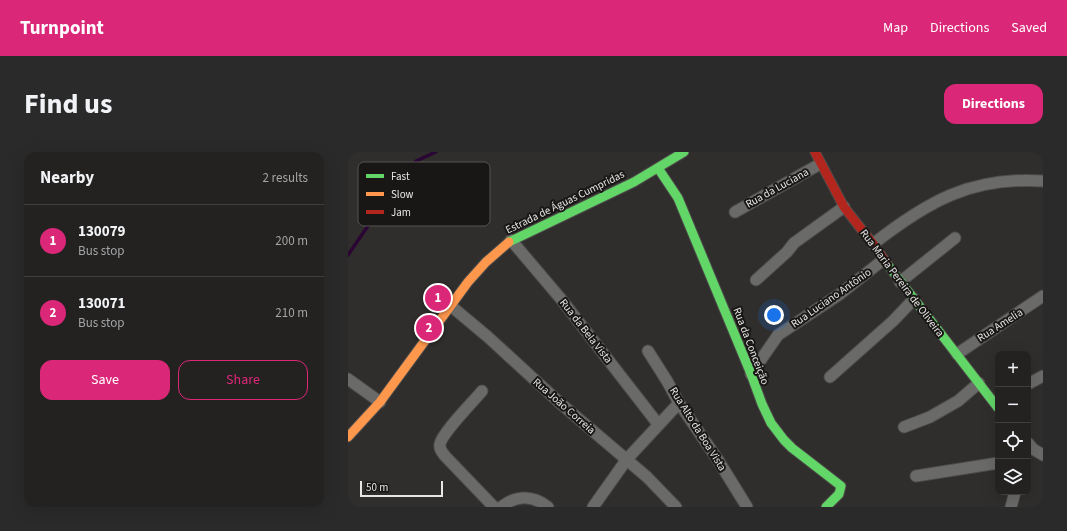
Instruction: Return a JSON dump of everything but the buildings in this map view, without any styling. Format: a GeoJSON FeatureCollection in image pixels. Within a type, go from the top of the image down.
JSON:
{"type":"FeatureCollection","features":[{"type":"Feature","properties":{"kind":"street","name":"Estrada de Águas Cumpridas"},"geometry":{"type":"LineString","coordinates":[[348,437],[380,402],[478,271],[511,240],[592,203],[658,168],[684,152]]}},
{"type":"Feature","properties":{"kind":"street","name":"Rua Maria Pereira de Oliveira"},"geometry":{"type":"LineString","coordinates":[[819,156],[844,207],[882,260],[995,402]]}},
{"type":"Feature","properties":{"kind":"street","name":"Rua da Luciana"},"geometry":{"type":"LineString","coordinates":[[735,212],[819,156]]}},
{"type":"Feature","properties":{"kind":"street","name":"Rua da Conceição"},"geometry":{"type":"LineString","coordinates":[[658,168],[678,198],[751,374],[765,412],[782,439],[841,486],[839,494],[826,507]]}},
{"type":"Feature","properties":{"kind":"street"},"geometry":{"type":"LineString","coordinates":[[872,244],[937,200],[962,190],[1004,182],[1043,181]]}},
{"type":"Feature","properties":{"kind":"street"},"geometry":{"type":"LineString","coordinates":[[756,280],[787,252],[794,243],[844,207]]}},
{"type":"Feature","properties":{"kind":"street"},"geometry":{"type":"LineString","coordinates":[[900,282],[955,238]]}},
{"type":"Feature","properties":{"kind":"street","name":"Rua da Bela Vista"},"geometry":{"type":"LineString","coordinates":[[511,240],[561,299],[658,424]]}},
{"type":"Feature","properties":{"kind":"street","name":"Rua Luciano Antônio"},"geometry":{"type":"LineString","coordinates":[[751,374],[778,335],[840,294],[882,260]]}},
{"type":"Feature","properties":{"kind":"street","name":"Rua Amelia"},"geometry":{"type":"LineString","coordinates":[[957,354],[1043,296]]}},
{"type":"Feature","properties":{"kind":"street"},"geometry":{"type":"LineString","coordinates":[[830,377],[914,299]]}},
{"type":"Feature","properties":{"kind":"street","name":"Rua João Correia"},"geometry":{"type":"LineString","coordinates":[[451,306],[560,403],[627,459],[674,503],[676,507]]}},
{"type":"Feature","properties":{"kind":"street","name":"Rua Alto da Boa Vista"},"geometry":{"type":"LineString","coordinates":[[648,351],[679,403],[718,460],[744,506]]}},
{"type":"Feature","properties":{"kind":"street"},"geometry":{"type":"LineString","coordinates":[[1031,382],[1043,376]]}},
{"type":"Feature","properties":{"kind":"street"},"geometry":{"type":"LineString","coordinates":[[348,379],[380,402]]}},
{"type":"Feature","properties":{"kind":"street"},"geometry":{"type":"LineString","coordinates":[[904,427],[930,417],[958,401],[979,383]]}},
{"type":"Feature","properties":{"kind":"street"},"geometry":{"type":"LineString","coordinates":[[482,391],[447,432],[440,445],[440,450],[494,507]]}},
{"type":"Feature","properties":{"kind":"street"},"geometry":{"type":"LineString","coordinates":[[593,507],[627,459],[679,403]]}},
{"type":"Feature","properties":{"kind":"street"},"geometry":{"type":"LineString","coordinates":[[916,476],[995,463]]}},
{"type":"Feature","properties":{"kind":"street"},"geometry":{"type":"LineString","coordinates":[[1011,507],[1015,495]]}},
{"type":"Feature","properties":{"kind":"street"},"geometry":{"type":"LineString","coordinates":[[501,507],[518,498],[526,497],[536,499],[548,507]]}},
{"type":"Feature","properties":{"kind":"waterway"},"geometry":{"type":"LineString","coordinates":[[415,162],[436,152]]}},
{"type":"Feature","properties":{"kind":"waterway"},"geometry":{"type":"LineString","coordinates":[[348,255],[368,226]]}},
{"type":"Feature","properties":{"kind":"traffic: fast"},"geometry":{"type":"LineString","coordinates":[[509,242],[634,182],[684,152]]}},
{"type":"Feature","properties":{"kind":"traffic: fast"},"geometry":{"type":"LineString","coordinates":[[658,168],[678,198],[771,423],[792,448],[841,486],[839,494],[826,507]]}},
{"type":"Feature","properties":{"kind":"traffic: fast"},"geometry":{"type":"LineString","coordinates":[[887,264],[995,404]]}},
{"type":"Feature","properties":{"kind":"traffic: slow"},"geometry":{"type":"LineString","coordinates":[[348,437],[380,402],[468,282],[486,262],[509,242]]}},
{"type":"Feature","properties":{"kind":"traffic: jam"},"geometry":{"type":"LineString","coordinates":[[815,152],[844,207],[887,264]]}},
{"type":"Feature","properties":{"kind":"place","name":"130079"},"geometry":{"type":"Point","coordinates":[438,298]}},
{"type":"Feature","properties":{"kind":"place","name":"130071"},"geometry":{"type":"Point","coordinates":[429,328]}}]}
